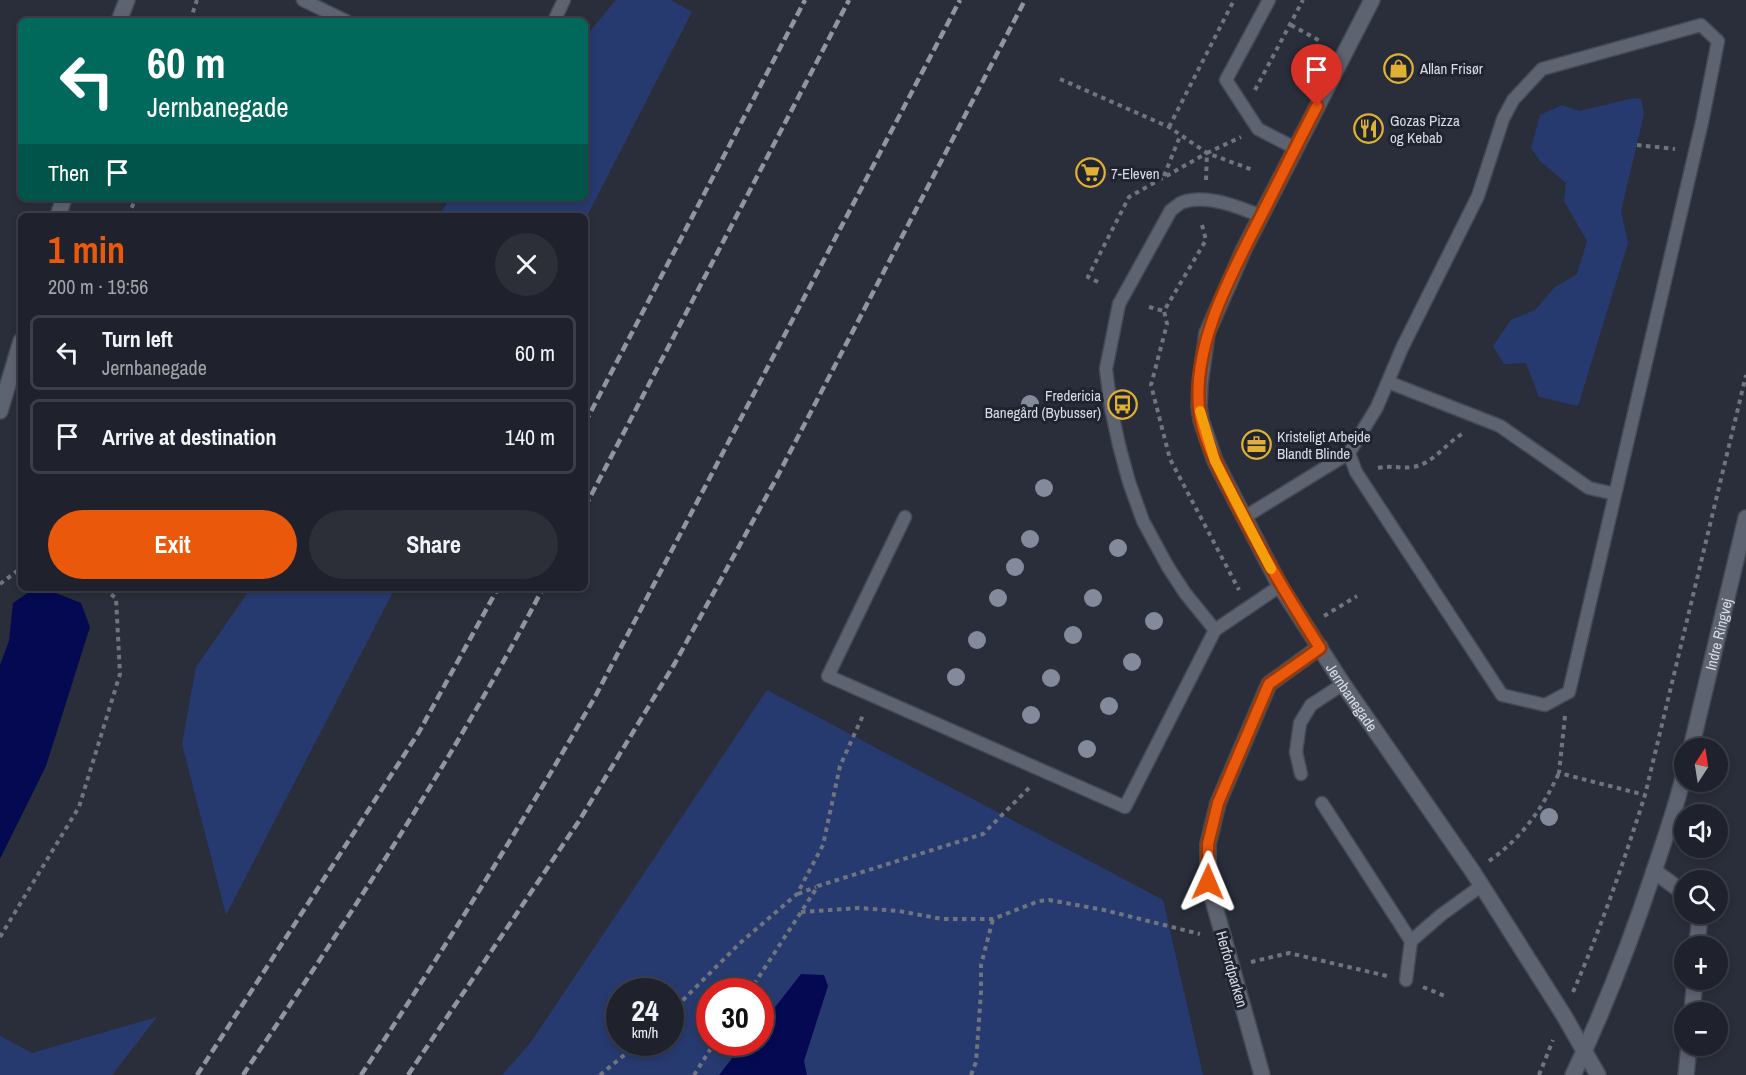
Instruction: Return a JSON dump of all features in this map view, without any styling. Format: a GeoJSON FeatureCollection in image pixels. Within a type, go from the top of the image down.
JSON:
{"type":"FeatureCollection","features":[{"type":"Feature","properties":{"kind":"street"},"geometry":{"type":"LineString","coordinates":[[120,18],[127,0]]}},
{"type":"Feature","properties":{"kind":"street","name":"Jernbanegade"},"geometry":{"type":"LineString","coordinates":[[1372,0],[1244,249],[1207,333],[1200,384],[1201,420],[1215,461],[1280,586],[1473,872],[1563,1014],[1598,1075]]}},
{"type":"Feature","properties":{"kind":"street"},"geometry":{"type":"LineString","coordinates":[[0,411],[18,351]]}},
{"type":"Feature","properties":{"kind":"street","name":"Indre Ringvej"},"geometry":{"type":"LineString","coordinates":[[1693,738],[1746,518]]}},
{"type":"Feature","properties":{"kind":"street","name":"Herfordparken"},"geometry":{"type":"LineString","coordinates":[[1262,1075],[1208,882],[1208,844],[1218,803],[1269,684],[1320,648]]}},
{"type":"Feature","properties":{"kind":"street"},"geometry":{"type":"LineString","coordinates":[[1574,1075],[1614,983],[1680,792]]}},
{"type":"Feature","properties":{"kind":"street"},"geometry":{"type":"LineString","coordinates":[[1654,871],[1674,886]]}},
{"type":"Feature","properties":{"kind":"street"},"geometry":{"type":"LineString","coordinates":[[1686,1075],[1688,1056]]}},
{"type":"Feature","properties":{"kind":"lane"},"geometry":{"type":"LineString","coordinates":[[303,0],[340,18]]}},
{"type":"Feature","properties":{"kind":"lane"},"geometry":{"type":"LineString","coordinates":[[555,18],[564,0]]}},
{"type":"Feature","properties":{"kind":"lane"},"geometry":{"type":"LineString","coordinates":[[1269,0],[1226,80],[1258,129],[1295,148]]}},
{"type":"Feature","properties":{"kind":"lane"},"geometry":{"type":"LineString","coordinates":[[1243,518],[1349,453],[1377,407],[1402,348],[1478,196],[1503,119],[1513,100],[1542,69],[1701,25],[1718,41],[1695,151],[1569,692],[1545,705],[1502,695],[1356,472],[1349,453]]}},
{"type":"Feature","properties":{"kind":"lane"},"geometry":{"type":"LineString","coordinates":[[1215,630],[1179,584],[1143,521],[1119,446],[1106,369],[1119,303],[1171,210],[1183,202],[1204,200],[1238,207],[1261,216]]}},
{"type":"Feature","properties":{"kind":"lane"},"geometry":{"type":"LineString","coordinates":[[1388,382],[1500,426],[1589,488],[1615,494]]}},
{"type":"Feature","properties":{"kind":"lane"},"geometry":{"type":"LineString","coordinates":[[905,517],[828,676],[1125,807],[1215,630],[1280,586]]}},
{"type":"Feature","properties":{"kind":"lane"},"geometry":{"type":"LineString","coordinates":[[1301,774],[1296,752],[1300,723],[1311,705],[1344,684]]}},
{"type":"Feature","properties":{"kind":"lane"},"geometry":{"type":"LineString","coordinates":[[1322,803],[1411,941],[1406,980]]}},
{"type":"Feature","properties":{"kind":"lane"},"geometry":{"type":"LineString","coordinates":[[1411,941],[1441,915],[1481,886]]}},
{"type":"Feature","properties":{"kind":"path"},"geometry":{"type":"LineString","coordinates":[[191,18],[197,0]]}},
{"type":"Feature","properties":{"kind":"path"},"geometry":{"type":"LineString","coordinates":[[1169,127],[1234,0]]}},
{"type":"Feature","properties":{"kind":"path"},"geometry":{"type":"LineString","coordinates":[[1252,96],[1303,0]]}},
{"type":"Feature","properties":{"kind":"path"},"geometry":{"type":"LineString","coordinates":[[1291,25],[1320,41]]}},
{"type":"Feature","properties":{"kind":"path"},"geometry":{"type":"LineString","coordinates":[[1060,80],[1169,127],[1207,153],[1253,170]]}},
{"type":"Feature","properties":{"kind":"path"},"geometry":{"type":"LineString","coordinates":[[1098,282],[1088,277],[1129,197],[1207,153],[1258,129]]}},
{"type":"Feature","properties":{"kind":"path"},"geometry":{"type":"LineString","coordinates":[[1163,177],[1180,135]]}},
{"type":"Feature","properties":{"kind":"path"},"geometry":{"type":"LineString","coordinates":[[1637,145],[1695,151]]}},
{"type":"Feature","properties":{"kind":"path"},"geometry":{"type":"LineString","coordinates":[[1206,180],[1207,153]]}},
{"type":"Feature","properties":{"kind":"path"},"geometry":{"type":"LineString","coordinates":[[1149,307],[1164,311]]}},
{"type":"Feature","properties":{"kind":"path"},"geometry":{"type":"LineString","coordinates":[[1539,1075],[1586,963],[1645,795],[1746,375]]}},
{"type":"Feature","properties":{"kind":"path"},"geometry":{"type":"LineString","coordinates":[[1356,472],[1392,465],[1413,468],[1433,459],[1455,438],[1485,420]]}},
{"type":"Feature","properties":{"kind":"path"},"geometry":{"type":"LineString","coordinates":[[0,584],[18,570]]}},
{"type":"Feature","properties":{"kind":"path"},"geometry":{"type":"LineString","coordinates":[[0,937],[79,807],[120,674],[116,598],[106,591]]}},
{"type":"Feature","properties":{"kind":"path"},"geometry":{"type":"LineString","coordinates":[[1307,627],[1357,596]]}},
{"type":"Feature","properties":{"kind":"path"},"geometry":{"type":"LineString","coordinates":[[1473,872],[1508,848],[1528,825],[1546,798],[1559,773],[1561,737],[1569,692]]}},
{"type":"Feature","properties":{"kind":"path"},"geometry":{"type":"LineString","coordinates":[[797,894],[823,845],[840,765],[872,696]]}},
{"type":"Feature","properties":{"kind":"path"},"geometry":{"type":"LineString","coordinates":[[684,999],[740,943],[797,894],[983,834],[1030,787],[1042,771]]}},
{"type":"Feature","properties":{"kind":"path"},"geometry":{"type":"LineString","coordinates":[[1559,773],[1645,795]]}},
{"type":"Feature","properties":{"kind":"path"},"geometry":{"type":"LineString","coordinates":[[758,978],[818,886]]}},
{"type":"Feature","properties":{"kind":"path"},"geometry":{"type":"LineString","coordinates":[[801,912],[859,908],[899,911],[942,919],[993,919],[1039,901],[1049,900],[1104,910],[1224,940]]}},
{"type":"Feature","properties":{"kind":"path"},"geometry":{"type":"LineString","coordinates":[[971,1075],[976,1062],[981,965],[993,919]]}},
{"type":"Feature","properties":{"kind":"path"},"geometry":{"type":"LineString","coordinates":[[1232,968],[1289,953],[1406,980],[1447,997]]}},
{"type":"Feature","properties":{"kind":"path"},"geometry":{"type":"LineString","coordinates":[[600,1075],[623,1056]]}},
{"type":"Feature","properties":{"kind":"path"},"geometry":{"type":"LineString","coordinates":[[694,1075],[706,1056]]}},
{"type":"Feature","properties":{"kind":"shaded area"},"geometry":{"type":"Polygon","coordinates":[[[616,0],[671,0],[692,12],[588,214],[441,213],[448,201],[588,201],[588,33],[616,0]]]}},
{"type":"Feature","properties":{"kind":"shaded area"},"geometry":{"type":"Polygon","coordinates":[[[1634,98],[1641,99],[1644,114],[1621,211],[1628,243],[1578,406],[1539,397],[1526,363],[1504,364],[1493,346],[1511,320],[1535,310],[1554,288],[1577,274],[1587,241],[1564,201],[1566,183],[1540,161],[1531,148],[1540,115],[1562,105],[1579,111],[1634,98]]]}},
{"type":"Feature","properties":{"kind":"shaded area"},"geometry":{"type":"Polygon","coordinates":[[[31,591],[51,591],[81,603],[90,627],[46,766],[0,859],[0,665],[9,641],[13,603],[31,591]]]}},
{"type":"Feature","properties":{"kind":"shaded area"},"geometry":{"type":"Polygon","coordinates":[[[249,591],[393,591],[226,915],[182,744],[196,667],[249,591]]]}},
{"type":"Feature","properties":{"kind":"shaded area"},"geometry":{"type":"Polygon","coordinates":[[[767,690],[1163,900],[1203,1075],[502,1075],[531,1042],[767,690]]]}},
{"type":"Feature","properties":{"kind":"shaded area"},"geometry":{"type":"Polygon","coordinates":[[[801,974],[824,975],[828,986],[804,1061],[807,1075],[719,1075],[734,1056],[774,1056],[774,1008],[801,974]]]}},
{"type":"Feature","properties":{"kind":"shaded area"},"geometry":{"type":"Polygon","coordinates":[[[157,1017],[112,1075],[0,1075],[0,1036],[32,1053],[157,1017]]]}},
{"type":"Feature","properties":{"kind":"railway"},"geometry":{"type":"LineString","coordinates":[[588,417],[805,0]]}},
{"type":"Feature","properties":{"kind":"railway"},"geometry":{"type":"LineString","coordinates":[[588,501],[849,0]]}},
{"type":"Feature","properties":{"kind":"railway"},"geometry":{"type":"LineString","coordinates":[[361,1075],[482,887],[596,695],[960,0]]}},
{"type":"Feature","properties":{"kind":"railway"},"geometry":{"type":"LineString","coordinates":[[408,1075],[579,821],[675,663],[776,479],[1025,0]]}},
{"type":"Feature","properties":{"kind":"railway"},"geometry":{"type":"LineString","coordinates":[[197,1075],[419,732],[496,591]]}},
{"type":"Feature","properties":{"kind":"railway"},"geometry":{"type":"LineString","coordinates":[[243,1075],[400,836],[474,713],[541,591]]}},
{"type":"Feature","properties":{"kind":"slow traffic"},"geometry":{"type":"LineString","coordinates":[[1200,411],[1215,461],[1271,569]]}},
{"type":"Feature","properties":{"kind":"place","name":"Allan Frisør"},"geometry":{"type":"Point","coordinates":[1399,68]}},
{"type":"Feature","properties":{"kind":"place","name":"Gozas Pizza og Kebab"},"geometry":{"type":"Point","coordinates":[1369,129]}},
{"type":"Feature","properties":{"kind":"place","name":"7-Eleven"},"geometry":{"type":"Point","coordinates":[1090,173]}},
{"type":"Feature","properties":{"kind":"place","name":"Fredericia Banegård (Bybusser)"},"geometry":{"type":"Point","coordinates":[1122,404]}},
{"type":"Feature","properties":{"kind":"place","name":"Kristeligt Arbejde Blandt Blinde"},"geometry":{"type":"Point","coordinates":[1256,445]}},
{"type":"Feature","properties":{"kind":"route"},"geometry":{"type":"LineString","coordinates":[[1208,882],[1208,844],[1218,803],[1269,684],[1320,648],[1280,586],[1243,518],[1215,461],[1199,407],[1207,333],[1244,249],[1317,106]]}}]}
